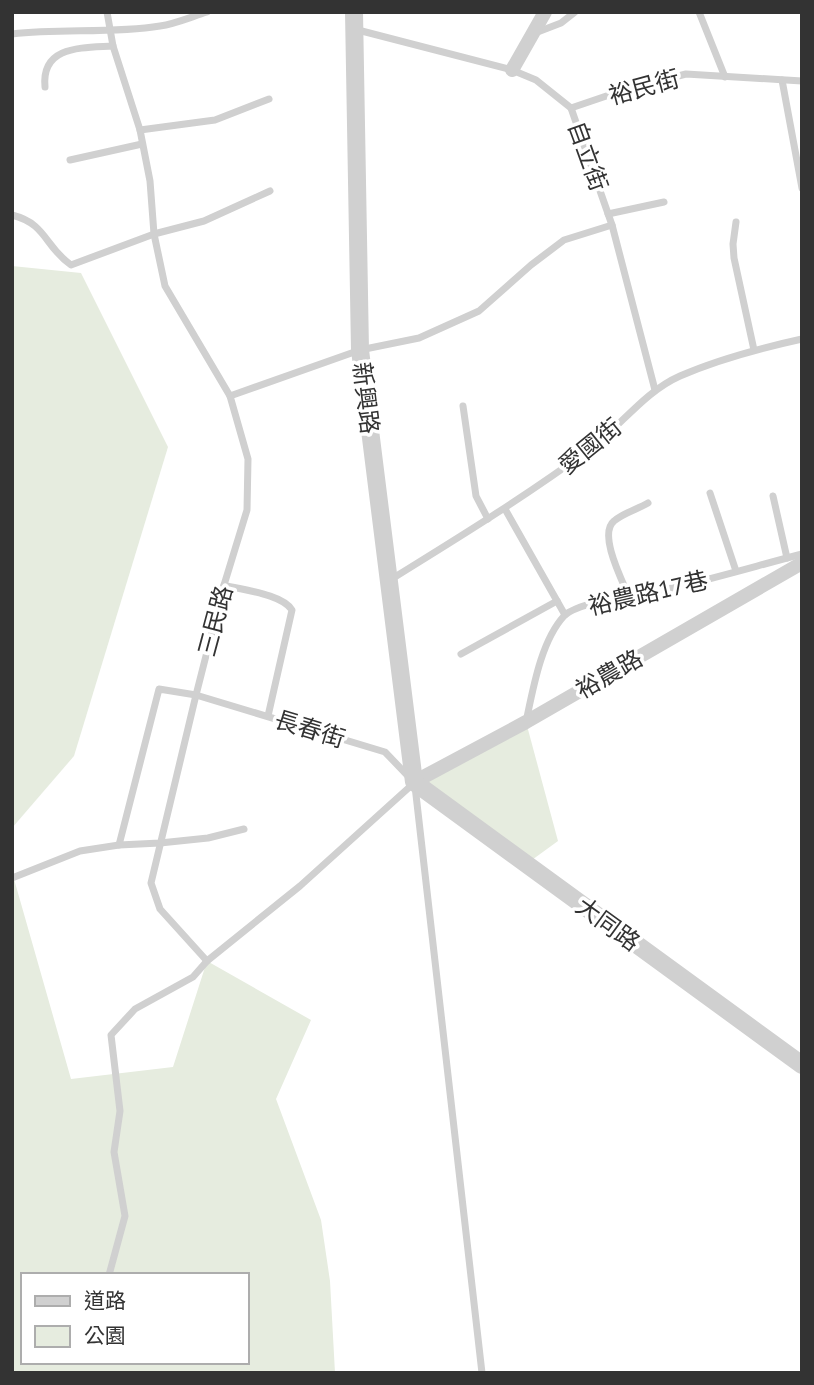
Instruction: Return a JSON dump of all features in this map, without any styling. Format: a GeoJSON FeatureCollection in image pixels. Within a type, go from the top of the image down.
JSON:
{"type":"FeatureCollection","features":[{"type":"Feature","properties":{"kind":"street"},"geometry":{"type":"LineString","coordinates":[[512,70],[545,12]]}},
{"type":"Feature","properties":{"kind":"street","name":"新興路"},"geometry":{"type":"LineString","coordinates":[[354,20],[360,350],[414,782]]}},
{"type":"Feature","properties":{"kind":"street","name":"裕農路"},"geometry":{"type":"LineString","coordinates":[[414,782],[526,722],[802,563]]}},
{"type":"Feature","properties":{"kind":"street","name":"大同路"},"geometry":{"type":"LineString","coordinates":[[414,782],[802,1065]]}},
{"type":"Feature","properties":{"kind":"lane","name":"三民路"},"geometry":{"type":"LineString","coordinates":[[107,12],[113,46],[139,131],[150,181],[154,234],[165,286],[230,396],[248,459],[247,510],[195,695],[151,883],[160,909],[207,961]]}},
{"type":"Feature","properties":{"kind":"lane"},"geometry":{"type":"LineString","coordinates":[[12,34],[46,30],[111,30],[161,26],[207,12]]}},
{"type":"Feature","properties":{"kind":"lane"},"geometry":{"type":"LineString","coordinates":[[534,34],[561,23],[575,12]]}},
{"type":"Feature","properties":{"kind":"lane"},"geometry":{"type":"LineString","coordinates":[[699,12],[725,76]]}},
{"type":"Feature","properties":{"kind":"lane","name":"自立街"},"geometry":{"type":"LineString","coordinates":[[354,20],[536,79],[571,108],[612,225],[655,390]]}},
{"type":"Feature","properties":{"kind":"lane"},"geometry":{"type":"LineString","coordinates":[[45,86],[44,74],[50,60],[71,49],[113,46]]}},
{"type":"Feature","properties":{"kind":"lane","name":"裕民街"},"geometry":{"type":"LineString","coordinates":[[571,108],[624,90],[686,74],[802,81]]}},
{"type":"Feature","properties":{"kind":"lane"},"geometry":{"type":"LineString","coordinates":[[782,80],[802,188]]}},
{"type":"Feature","properties":{"kind":"lane"},"geometry":{"type":"LineString","coordinates":[[139,131],[215,120],[269,99]]}},
{"type":"Feature","properties":{"kind":"lane"},"geometry":{"type":"LineString","coordinates":[[70,160],[142,145]]}},
{"type":"Feature","properties":{"kind":"lane"},"geometry":{"type":"LineString","coordinates":[[12,215],[37,225],[58,256],[71,265],[154,234],[204,221],[270,191]]}},
{"type":"Feature","properties":{"kind":"lane"},"geometry":{"type":"LineString","coordinates":[[608,214],[664,202]]}},
{"type":"Feature","properties":{"kind":"lane"},"geometry":{"type":"LineString","coordinates":[[736,222],[734,258],[754,350]]}},
{"type":"Feature","properties":{"kind":"lane"},"geometry":{"type":"LineString","coordinates":[[230,396],[360,350],[419,338],[479,311],[564,240],[612,225]]}},
{"type":"Feature","properties":{"kind":"lane","name":"愛國街"},"geometry":{"type":"LineString","coordinates":[[389,580],[505,509],[593,447],[655,390],[680,376],[754,350],[802,339]]}},
{"type":"Feature","properties":{"kind":"lane"},"geometry":{"type":"LineString","coordinates":[[463,406],[475,496],[488,519]]}},
{"type":"Feature","properties":{"kind":"lane"},"geometry":{"type":"LineString","coordinates":[[710,494],[736,571]]}},
{"type":"Feature","properties":{"kind":"lane"},"geometry":{"type":"LineString","coordinates":[[773,496],[787,558]]}},
{"type":"Feature","properties":{"kind":"lane"},"geometry":{"type":"LineString","coordinates":[[629,597],[607,539],[608,528],[614,520],[648,503]]}},
{"type":"Feature","properties":{"kind":"lane"},"geometry":{"type":"LineString","coordinates":[[505,509],[565,615]]}},
{"type":"Feature","properties":{"kind":"lane","name":"裕農路17巷"},"geometry":{"type":"LineString","coordinates":[[526,722],[536,675],[548,642],[565,615],[581,607],[676,588],[802,554]]}},
{"type":"Feature","properties":{"kind":"lane"},"geometry":{"type":"LineString","coordinates":[[224,585],[277,599],[287,603],[292,610],[268,716]]}},
{"type":"Feature","properties":{"kind":"lane"},"geometry":{"type":"LineString","coordinates":[[461,654],[557,601]]}},
{"type":"Feature","properties":{"kind":"lane","name":"長春街"},"geometry":{"type":"LineString","coordinates":[[120,845],[159,688],[195,695],[385,752],[414,782]]}},
{"type":"Feature","properties":{"kind":"lane"},"geometry":{"type":"LineString","coordinates":[[110,1273],[125,1216],[114,1152],[120,1111],[111,1035],[135,1009],[193,977],[207,961],[300,886],[414,782]]}},
{"type":"Feature","properties":{"kind":"lane"},"geometry":{"type":"LineString","coordinates":[[414,782],[482,1373]]}},
{"type":"Feature","properties":{"kind":"lane"},"geometry":{"type":"LineString","coordinates":[[12,878],[80,851],[208,838],[244,829]]}},
{"type":"Feature","properties":{"kind":"green space"},"geometry":{"type":"Polygon","coordinates":[[[12,266],[81,273],[168,447],[74,756],[12,828],[12,266]]]}},
{"type":"Feature","properties":{"kind":"green space"},"geometry":{"type":"Polygon","coordinates":[[[526,722],[558,841],[525,865],[418,783],[526,722]]]}},
{"type":"Feature","properties":{"kind":"green space"},"geometry":{"type":"Polygon","coordinates":[[[12,872],[71,1079],[173,1067],[207,961],[311,1020],[276,1099],[321,1220],[330,1281],[335,1373],[12,1373],[12,872]]]}}]}
